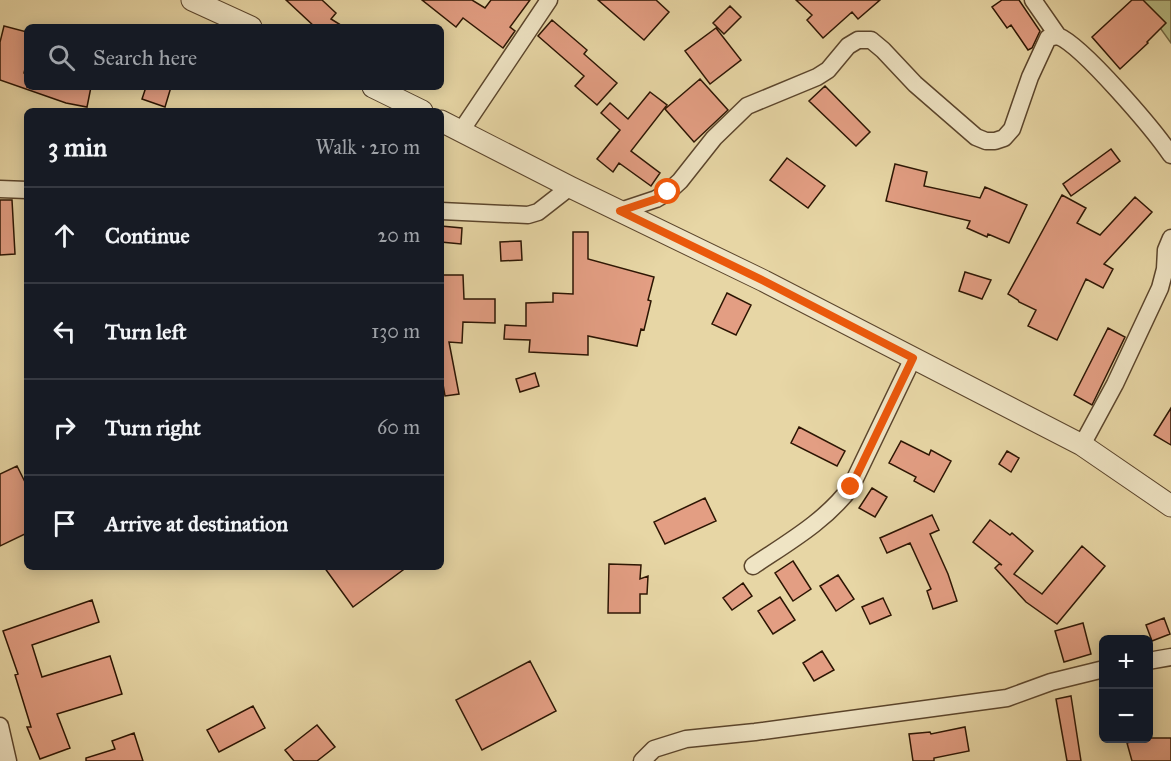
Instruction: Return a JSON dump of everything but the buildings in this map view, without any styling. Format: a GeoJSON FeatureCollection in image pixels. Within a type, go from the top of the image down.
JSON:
{"type":"FeatureCollection","features":[{"type":"Feature","properties":{"kind":"street"},"geometry":{"type":"LineString","coordinates":[[192,0],[244,24]]}},
{"type":"Feature","properties":{"kind":"street"},"geometry":{"type":"LineString","coordinates":[[461,131],[549,0]]}},
{"type":"Feature","properties":{"kind":"street"},"geometry":{"type":"LineString","coordinates":[[1033,0],[1058,36],[1093,64],[1159,137],[1171,155]]}},
{"type":"Feature","properties":{"kind":"street"},"geometry":{"type":"LineString","coordinates":[[620,211],[656,199],[668,192],[680,181],[714,138],[747,106],[817,77],[828,70],[848,46],[858,40],[871,40],[915,84],[976,137],[986,141],[1004,138],[1012,129],[1030,77],[1048,38],[1058,36]]}},
{"type":"Feature","properties":{"kind":"street"},"geometry":{"type":"LineString","coordinates":[[379,90],[416,108]]}},
{"type":"Feature","properties":{"kind":"street"},"geometry":{"type":"LineString","coordinates":[[444,122],[570,187],[764,281],[1082,445],[1171,506]]}},
{"type":"Feature","properties":{"kind":"street"},"geometry":{"type":"LineString","coordinates":[[444,212],[528,215],[538,212],[570,187]]}},
{"type":"Feature","properties":{"kind":"street"},"geometry":{"type":"LineString","coordinates":[[0,189],[24,190]]}},
{"type":"Feature","properties":{"kind":"street"},"geometry":{"type":"LineString","coordinates":[[1082,445],[1115,384],[1160,288],[1165,269],[1166,250],[1171,238]]}},
{"type":"Feature","properties":{"kind":"street"},"geometry":{"type":"LineString","coordinates":[[753,566],[800,535],[840,502],[851,487],[913,358]]}},
{"type":"Feature","properties":{"kind":"street"},"geometry":{"type":"LineString","coordinates":[[1153,660],[1171,657]]}},
{"type":"Feature","properties":{"kind":"street"},"geometry":{"type":"LineString","coordinates":[[642,761],[654,749],[686,739],[756,732],[1007,698],[1051,682],[1099,670]]}},
{"type":"Feature","properties":{"kind":"street"},"geometry":{"type":"LineString","coordinates":[[0,726],[8,761]]}},
{"type":"Feature","properties":{"kind":"green space"},"geometry":{"type":"Polygon","coordinates":[[[1140,0],[1171,0],[1171,43],[1140,0]]]}},
{"type":"Feature","properties":{"kind":"route"},"geometry":{"type":"LineString","coordinates":[[668,192],[656,199],[620,211],[764,281],[913,358],[851,487]]}}]}
